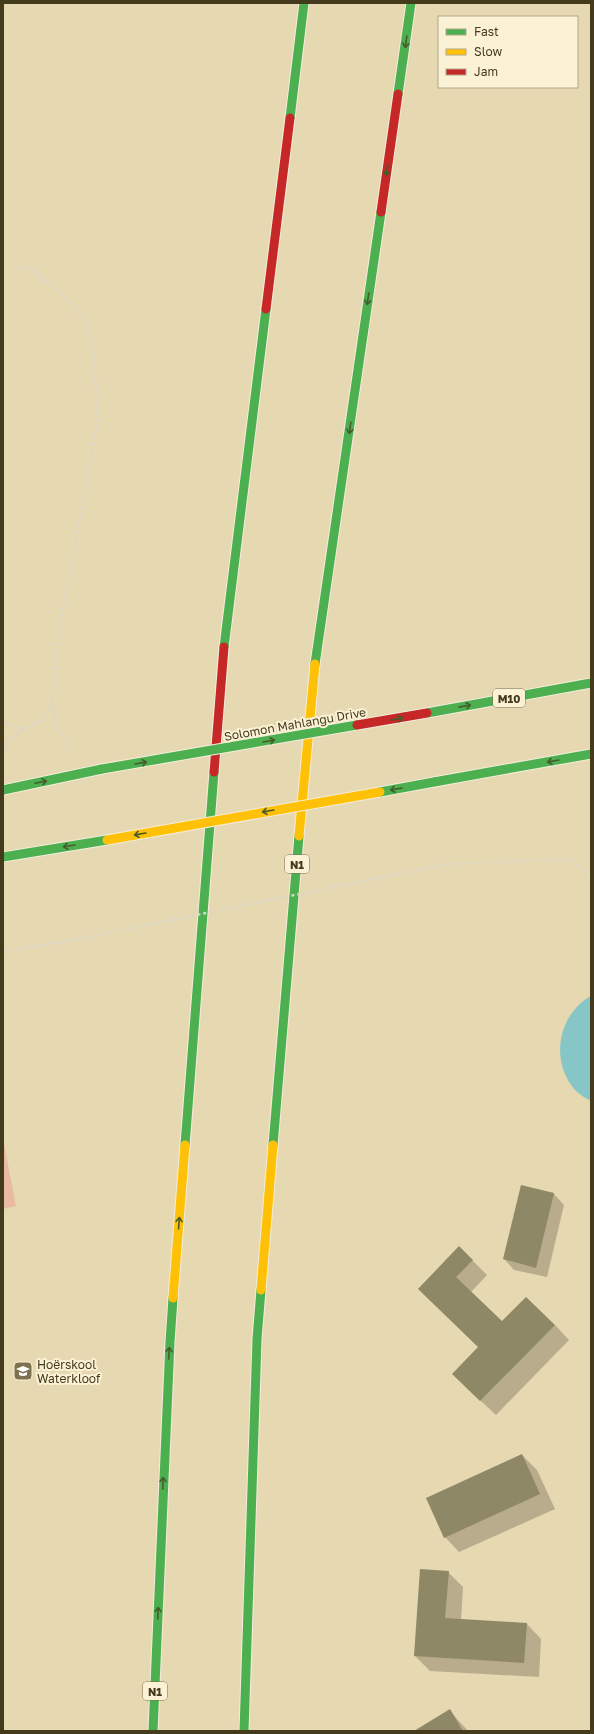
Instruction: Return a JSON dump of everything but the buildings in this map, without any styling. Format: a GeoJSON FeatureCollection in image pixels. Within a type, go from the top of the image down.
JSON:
{"type":"FeatureCollection","features":[{"type":"Feature","properties":{"kind":"main road","name":"N1"},"geometry":{"type":"LineString","coordinates":[[153,1731],[170,1342],[225,634],[304,3]]}},
{"type":"Feature","properties":{"kind":"main road","name":"N1"},"geometry":{"type":"LineString","coordinates":[[244,1731],[257,1339],[312,685],[411,3]]}},
{"type":"Feature","properties":{"kind":"main road","name":"Solomon Mahlangu Drive"},"geometry":{"type":"LineString","coordinates":[[3,790],[102,769],[591,683]]}},
{"type":"Feature","properties":{"kind":"main road"},"geometry":{"type":"LineString","coordinates":[[3,857],[591,754]]}},
{"type":"Feature","properties":{"kind":"path"},"geometry":{"type":"LineString","coordinates":[[20,269],[29,268],[62,294],[89,327],[92,352],[98,420],[59,630],[52,705],[55,721],[61,738],[78,767],[78,774]]}},
{"type":"Feature","properties":{"kind":"path"},"geometry":{"type":"LineString","coordinates":[[3,753],[7,741],[24,729],[43,720],[52,705]]}},
{"type":"Feature","properties":{"kind":"path"},"geometry":{"type":"LineString","coordinates":[[3,722],[24,729]]}},
{"type":"Feature","properties":{"kind":"path"},"geometry":{"type":"LineString","coordinates":[[3,952],[68,941],[447,864],[572,859],[591,880]]}},
{"type":"Feature","properties":{"kind":"shaded area"},"geometry":{"type":"Polygon","coordinates":[[[3,1139],[16,1206],[3,1209],[3,1139]]]}},
{"type":"Feature","properties":{"kind":"water"},"geometry":{"type":"Polygon","coordinates":[[[591,996],[591,1101],[576,1091],[568,1079],[562,1066],[560,1053],[561,1039],[571,1014],[580,1004],[591,996]]]}},
{"type":"Feature","properties":{"kind":"traffic: fast"},"geometry":{"type":"LineString","coordinates":[[290,118],[304,3]]}},
{"type":"Feature","properties":{"kind":"traffic: fast"},"geometry":{"type":"LineString","coordinates":[[398,94],[411,3]]}},
{"type":"Feature","properties":{"kind":"traffic: fast"},"geometry":{"type":"LineString","coordinates":[[315,664],[381,212]]}},
{"type":"Feature","properties":{"kind":"traffic: fast"},"geometry":{"type":"LineString","coordinates":[[224,647],[266,309]]}},
{"type":"Feature","properties":{"kind":"traffic: fast"},"geometry":{"type":"LineString","coordinates":[[427,713],[591,683]]}},
{"type":"Feature","properties":{"kind":"traffic: fast"},"geometry":{"type":"LineString","coordinates":[[102,769],[357,725]]}},
{"type":"Feature","properties":{"kind":"traffic: fast"},"geometry":{"type":"LineString","coordinates":[[434,782],[591,754]]}},
{"type":"Feature","properties":{"kind":"traffic: fast"},"geometry":{"type":"LineString","coordinates":[[3,790],[102,769]]}},
{"type":"Feature","properties":{"kind":"traffic: fast"},"geometry":{"type":"LineString","coordinates":[[185,1145],[214,772]]}},
{"type":"Feature","properties":{"kind":"traffic: fast"},"geometry":{"type":"LineString","coordinates":[[380,792],[434,782]]}},
{"type":"Feature","properties":{"kind":"traffic: fast"},"geometry":{"type":"LineString","coordinates":[[273,1145],[299,836]]}},
{"type":"Feature","properties":{"kind":"traffic: fast"},"geometry":{"type":"LineString","coordinates":[[3,857],[107,840]]}},
{"type":"Feature","properties":{"kind":"traffic: fast"},"geometry":{"type":"LineString","coordinates":[[244,1731],[257,1339],[261,1290]]}},
{"type":"Feature","properties":{"kind":"traffic: fast"},"geometry":{"type":"LineString","coordinates":[[153,1731],[173,1298]]}},
{"type":"Feature","properties":{"kind":"traffic: slow"},"geometry":{"type":"LineString","coordinates":[[299,836],[315,664]]}},
{"type":"Feature","properties":{"kind":"traffic: slow"},"geometry":{"type":"LineString","coordinates":[[107,840],[380,792]]}},
{"type":"Feature","properties":{"kind":"traffic: slow"},"geometry":{"type":"LineString","coordinates":[[173,1298],[185,1145]]}},
{"type":"Feature","properties":{"kind":"traffic: slow"},"geometry":{"type":"LineString","coordinates":[[261,1290],[273,1145]]}},
{"type":"Feature","properties":{"kind":"traffic: jam"},"geometry":{"type":"LineString","coordinates":[[381,212],[398,94]]}},
{"type":"Feature","properties":{"kind":"traffic: jam"},"geometry":{"type":"LineString","coordinates":[[266,309],[290,118]]}},
{"type":"Feature","properties":{"kind":"traffic: jam"},"geometry":{"type":"LineString","coordinates":[[214,772],[224,647]]}},
{"type":"Feature","properties":{"kind":"traffic: jam"},"geometry":{"type":"LineString","coordinates":[[357,725],[427,713]]}},
{"type":"Feature","properties":{"kind":"place","name":"Hoërskool Waterkloof"},"geometry":{"type":"Point","coordinates":[23,1371]}}]}
